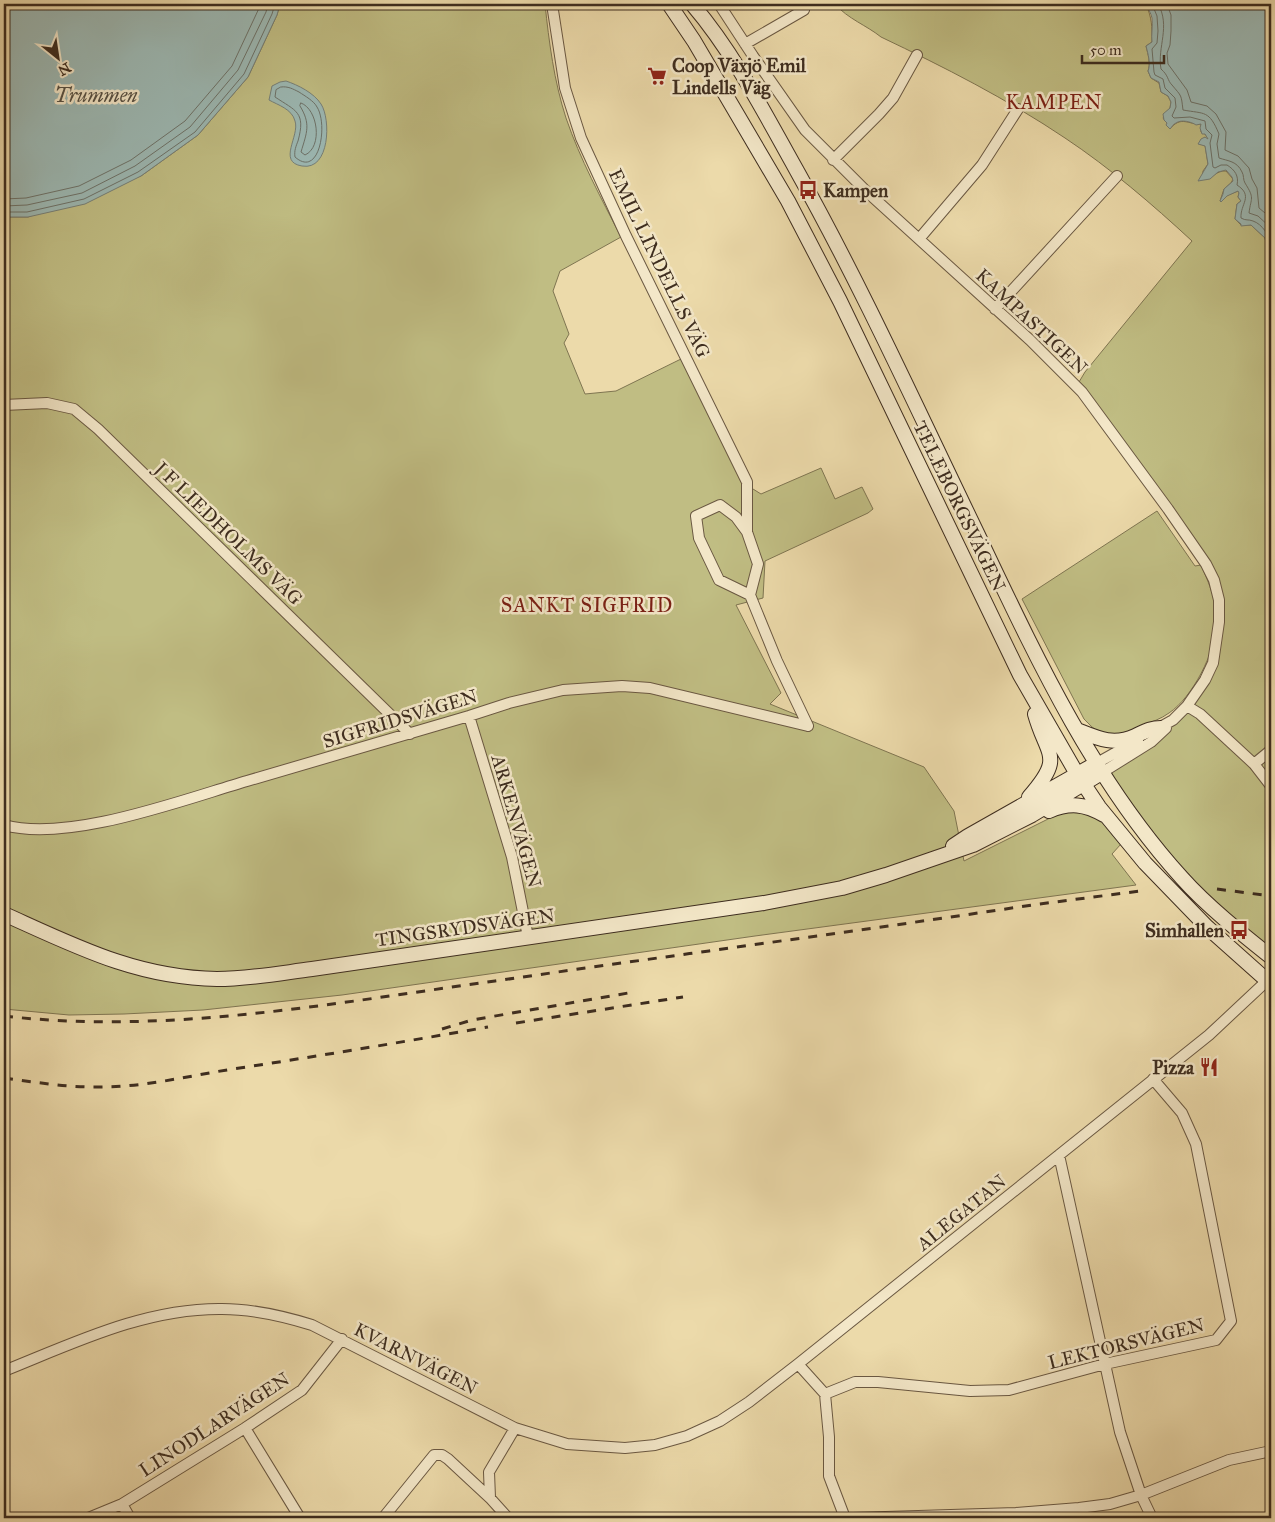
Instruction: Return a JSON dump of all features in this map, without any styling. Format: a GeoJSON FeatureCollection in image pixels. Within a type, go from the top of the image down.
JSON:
{"type":"FeatureCollection","features":[{"type":"Feature","properties":{"kind":"main road","name":"TELEBORGSVÄGEN"},"geometry":{"type":"LineString","coordinates":[[669,4],[694,41],[783,193],[827,276],[1030,694],[1081,779],[1108,817],[1145,863],[1180,901],[1207,928],[1270,981]]}},
{"type":"Feature","properties":{"kind":"main road","name":"TELEBORGSVÄGEN"},"geometry":{"type":"LineString","coordinates":[[692,4],[704,18],[731,59],[812,198],[860,288],[1035,652],[1100,768],[1122,802],[1184,880],[1271,957]]}},
{"type":"Feature","properties":{"kind":"main road"},"geometry":{"type":"LineString","coordinates":[[1023,805],[1046,776],[1050,769],[1051,758],[1030,694]]}},
{"type":"Feature","properties":{"kind":"main road"},"geometry":{"type":"LineString","coordinates":[[1078,730],[1104,741],[1114,742],[1128,739],[1151,728],[1161,728]]}},
{"type":"Feature","properties":{"kind":"main road","name":"TINGSRYDSVÄGEN"},"geometry":{"type":"LineString","coordinates":[[4,914],[94,954],[135,968],[177,976],[211,979],[239,978],[303,970],[803,896],[842,888],[886,875],[973,844],[1018,822],[1100,768]]}},
{"type":"Feature","properties":{"kind":"main road","name":"TINGSRYDSVÄGEN"},"geometry":{"type":"LineString","coordinates":[[936,857],[968,836],[1023,805],[1081,779]]}},
{"type":"Feature","properties":{"kind":"main road"},"geometry":{"type":"LineString","coordinates":[[1018,822],[1031,819],[1058,807],[1073,804],[1093,809],[1108,817]]}},
{"type":"Feature","properties":{"kind":"street","name":"EMIL LINDELLS VÄG"},"geometry":{"type":"LineString","coordinates":[[552,4],[565,88],[581,138],[626,236],[747,482],[747,532]]}},
{"type":"Feature","properties":{"kind":"street","name":"KAMPASTIGEN"},"geometry":{"type":"LineString","coordinates":[[719,4],[805,130],[834,160],[1030,340],[1082,392],[1168,509],[1206,564],[1214,580],[1219,600],[1219,622],[1213,663],[1205,680],[1188,706],[1163,732],[1151,742],[1100,768]]}},
{"type":"Feature","properties":{"kind":"street"},"geometry":{"type":"LineString","coordinates":[[745,44],[804,10]]}},
{"type":"Feature","properties":{"kind":"street"},"geometry":{"type":"LineString","coordinates":[[834,160],[893,98],[917,54]]}},
{"type":"Feature","properties":{"kind":"street"},"geometry":{"type":"LineString","coordinates":[[919,239],[982,165],[1018,109]]}},
{"type":"Feature","properties":{"kind":"street"},"geometry":{"type":"LineString","coordinates":[[995,309],[1117,176]]}},
{"type":"Feature","properties":{"kind":"street","name":"J F LIEDHOLMS VÄG"},"geometry":{"type":"LineString","coordinates":[[4,405],[47,403],[74,409],[98,429],[410,734]]}},
{"type":"Feature","properties":{"kind":"street","name":"EMIL LINDELLS VÄG"},"geometry":{"type":"LineString","coordinates":[[720,505],[736,516],[747,532],[758,564],[750,595],[719,580],[699,538],[696,516],[720,505]]}},
{"type":"Feature","properties":{"kind":"street","name":"SIGFRIDSVÄGEN"},"geometry":{"type":"LineString","coordinates":[[4,824],[34,830],[66,828],[138,814],[410,734],[508,703],[563,690],[622,686],[650,688],[808,726],[777,661],[750,595]]}},
{"type":"Feature","properties":{"kind":"street"},"geometry":{"type":"LineString","coordinates":[[1188,706],[1200,714],[1254,764],[1271,786]]}},
{"type":"Feature","properties":{"kind":"street","name":"ARKENVÄGEN"},"geometry":{"type":"LineString","coordinates":[[468,716],[512,857],[528,937]]}},
{"type":"Feature","properties":{"kind":"street","name":"KAMPASTIGEN"},"geometry":{"type":"LineString","coordinates":[[1100,768],[1173,720]]}},
{"type":"Feature","properties":{"kind":"street"},"geometry":{"type":"LineString","coordinates":[[1254,764],[1271,750]]}},
{"type":"Feature","properties":{"kind":"street","name":"ALEGATAN"},"geometry":{"type":"LineString","coordinates":[[798,1364],[1209,1035],[1270,981]]}},
{"type":"Feature","properties":{"kind":"street","name":"LEKTORSVÄGEN"},"geometry":{"type":"LineString","coordinates":[[825,1394],[855,1382],[878,1382],[970,1391],[1009,1390],[1105,1364],[1216,1340],[1231,1321],[1196,1144],[1182,1113],[1153,1079]]}},
{"type":"Feature","properties":{"kind":"street"},"geometry":{"type":"LineString","coordinates":[[1060,1155],[1120,1432],[1141,1495],[1152,1518]]}},
{"type":"Feature","properties":{"kind":"street","name":"KVARNVÄGEN"},"geometry":{"type":"LineString","coordinates":[[4,1371],[96,1334],[166,1313],[223,1309],[251,1311],[281,1316],[312,1325],[515,1428],[568,1444],[625,1448],[655,1445],[687,1436],[720,1421],[749,1402],[798,1364]]}},
{"type":"Feature","properties":{"kind":"street","name":"LINODLARVÄGEN"},"geometry":{"type":"LineString","coordinates":[[88,1518],[122,1504],[245,1428],[302,1390],[342,1339]]}},
{"type":"Feature","properties":{"kind":"street"},"geometry":{"type":"LineString","coordinates":[[798,1364],[825,1394],[829,1437],[829,1476],[845,1518]]}},
{"type":"Feature","properties":{"kind":"street"},"geometry":{"type":"LineString","coordinates":[[245,1428],[300,1518]]}},
{"type":"Feature","properties":{"kind":"street"},"geometry":{"type":"LineString","coordinates":[[490,1498],[489,1472],[515,1428]]}},
{"type":"Feature","properties":{"kind":"street"},"geometry":{"type":"LineString","coordinates":[[854,1518],[1016,1513],[1110,1504],[1141,1495],[1228,1460],[1271,1451]]}},
{"type":"Feature","properties":{"kind":"street"},"geometry":{"type":"LineString","coordinates":[[383,1518],[434,1455],[442,1455],[448,1459],[490,1498],[508,1518]]}},
{"type":"Feature","properties":{"kind":"street"},"geometry":{"type":"LineString","coordinates":[[122,1504],[130,1518]]}},
{"type":"Feature","properties":{"kind":"shaded area"},"geometry":{"type":"Polygon","coordinates":[[[280,4],[545,4],[555,76],[566,118],[584,163],[621,237],[560,271],[553,291],[569,334],[564,343],[585,394],[616,391],[683,358],[745,484],[761,494],[821,468],[835,499],[862,487],[873,509],[765,561],[763,598],[736,605],[781,693],[770,704],[924,767],[954,811],[964,861],[1060,813],[1081,807],[1094,811],[1121,844],[1112,854],[1136,885],[755,936],[342,995],[203,1010],[124,1014],[69,1015],[4,1009],[4,217],[28,217],[141,176],[198,135],[248,77],[277,15],[280,4]]]}},
{"type":"Feature","properties":{"kind":"shaded area"},"geometry":{"type":"Polygon","coordinates":[[[835,4],[1146,4],[1151,18],[1152,31],[1152,42],[1146,46],[1149,62],[1148,71],[1151,78],[1159,83],[1161,92],[1168,96],[1171,102],[1170,108],[1163,118],[1170,129],[1178,122],[1201,124],[1201,132],[1208,138],[1207,140],[1205,137],[1199,144],[1205,145],[1208,164],[1203,171],[1202,179],[1226,171],[1233,179],[1224,189],[1220,201],[1238,191],[1238,197],[1241,201],[1237,204],[1235,219],[1241,225],[1251,225],[1265,238],[1268,252],[1271,254],[1271,957],[1183,880],[1097,763],[1187,706],[1217,642],[1214,580],[1076,387],[1085,372],[1192,241],[1130,187],[1065,138],[975,84],[881,37],[846,14],[835,4]]]}},
{"type":"Feature","properties":{"kind":"shaded area"},"geometry":{"type":"Polygon","coordinates":[[[1157,511],[1195,566],[1201,565],[1210,586],[1216,609],[1217,624],[1215,635],[1201,673],[1178,706],[1163,717],[1122,734],[1102,733],[1084,719],[1022,599],[1157,511]]]}},
{"type":"Feature","properties":{"kind":"water","name":"Trummen"},"geometry":{"type":"Polygon","coordinates":[[[4,4],[280,4],[277,15],[248,77],[198,135],[141,176],[85,204],[28,217],[4,217],[4,4]]]}},
{"type":"Feature","properties":{"kind":"water"},"geometry":{"type":"Polygon","coordinates":[[[1146,4],[1271,4],[1271,254],[1268,252],[1265,238],[1251,225],[1241,226],[1235,219],[1237,204],[1241,201],[1238,197],[1238,191],[1220,201],[1224,189],[1233,181],[1226,170],[1218,172],[1210,179],[1198,181],[1208,164],[1205,146],[1198,144],[1205,137],[1208,139],[1205,134],[1202,134],[1201,124],[1196,125],[1181,121],[1174,124],[1170,129],[1166,125],[1163,114],[1170,108],[1171,102],[1168,96],[1161,92],[1159,82],[1151,78],[1148,71],[1149,62],[1146,46],[1152,42],[1152,21],[1146,4]]]}},
{"type":"Feature","properties":{"kind":"water"},"geometry":{"type":"Polygon","coordinates":[[[286,81],[310,93],[318,100],[324,111],[327,132],[326,142],[323,153],[318,161],[311,165],[302,166],[295,164],[291,159],[290,154],[296,127],[295,121],[288,110],[269,100],[272,86],[286,81]]]}},
{"type":"Feature","properties":{"kind":"railway"},"geometry":{"type":"LineString","coordinates":[[1217,889],[1271,896]]}},
{"type":"Feature","properties":{"kind":"railway"},"geometry":{"type":"LineString","coordinates":[[4,1016],[66,1021],[127,1022],[250,1014],[312,1007],[1140,891]]}},
{"type":"Feature","properties":{"kind":"railway"},"geometry":{"type":"LineString","coordinates":[[442,1029],[472,1020],[634,992]]}},
{"type":"Feature","properties":{"kind":"railway"},"geometry":{"type":"LineString","coordinates":[[516,1023],[683,997]]}},
{"type":"Feature","properties":{"kind":"railway"},"geometry":{"type":"LineString","coordinates":[[4,1078],[72,1086],[130,1086],[488,1027]]}},
{"type":"Feature","properties":{"kind":"place","name":"Coop Växjö Emil Lindells Väg"},"geometry":{"type":"Point","coordinates":[657,76]}},
{"type":"Feature","properties":{"kind":"place","name":"Kampen"},"geometry":{"type":"Point","coordinates":[808,190]}},
{"type":"Feature","properties":{"kind":"place","name":"Simhallen"},"geometry":{"type":"Point","coordinates":[1239,930]}},
{"type":"Feature","properties":{"kind":"place","name":"Pizza"},"geometry":{"type":"Point","coordinates":[1209,1067]}},
{"type":"Feature","properties":{"kind":"district","name":"KAMPEN"},"geometry":{"type":"Point","coordinates":[1054,102]}},
{"type":"Feature","properties":{"kind":"district","name":"SANKT SIGFRID"},"geometry":{"type":"Point","coordinates":[587,605]}}]}
